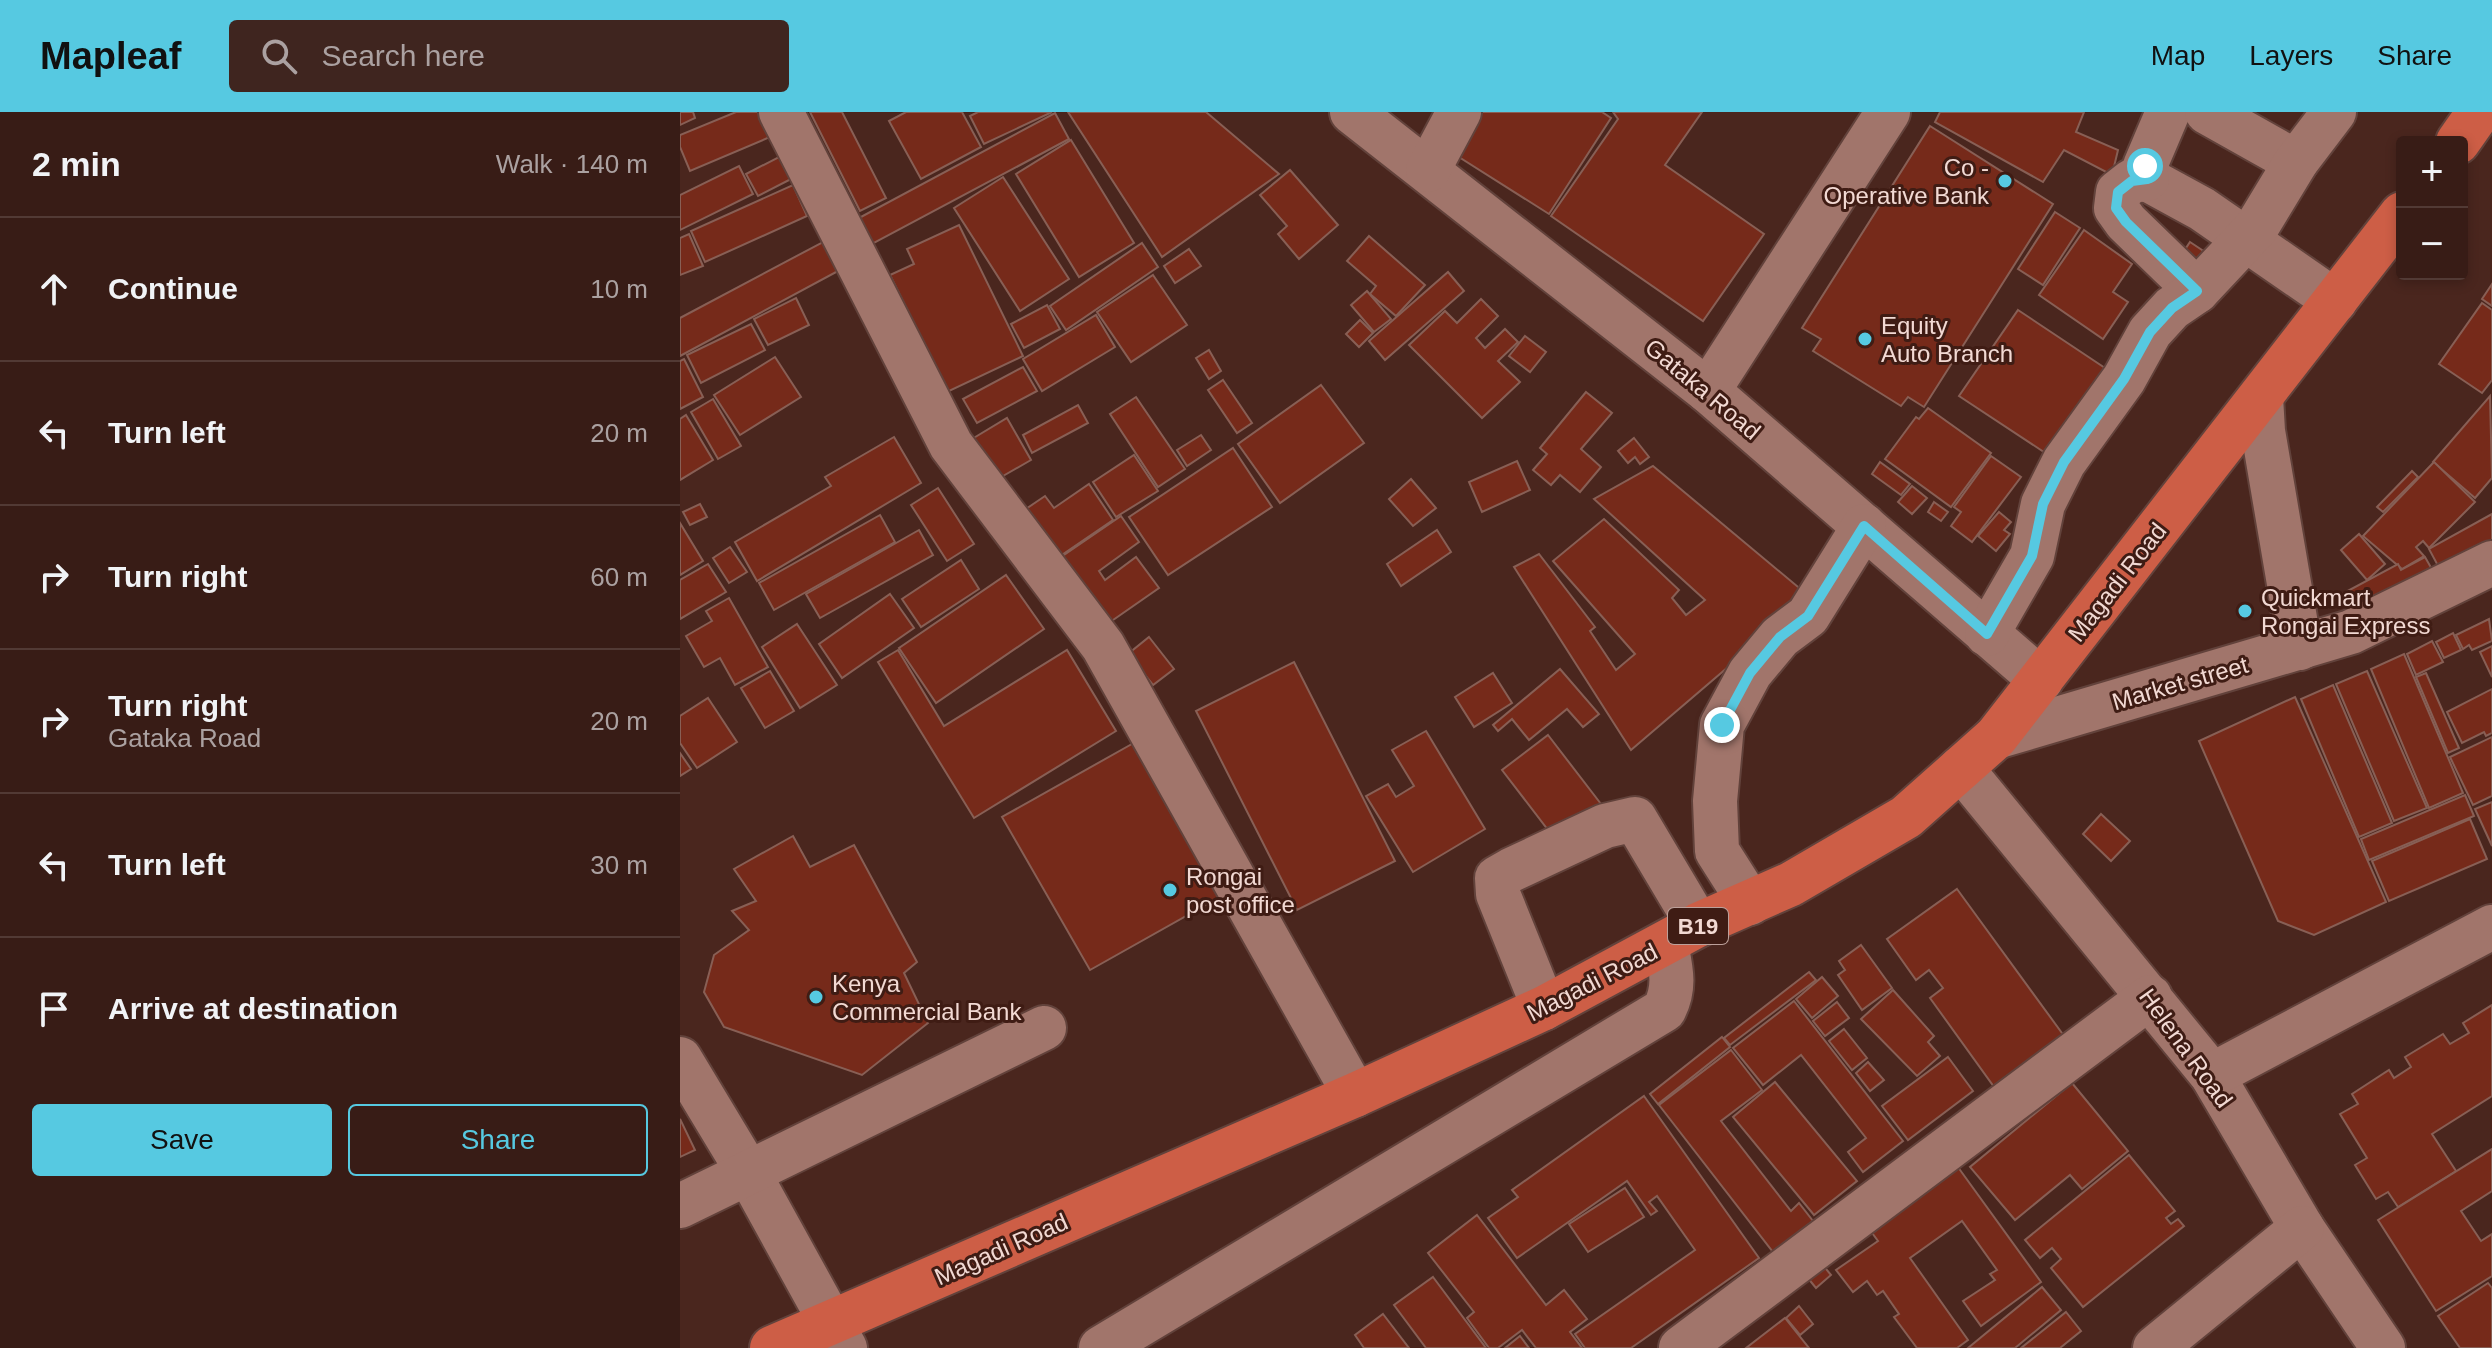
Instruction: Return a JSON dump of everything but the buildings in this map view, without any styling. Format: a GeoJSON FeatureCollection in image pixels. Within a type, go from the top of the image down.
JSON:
{"type":"FeatureCollection","features":[{"type":"Feature","properties":{"kind":"highway"},"geometry":{"type":"LineString","coordinates":[[2462,136],[2479,112]]}},
{"type":"Feature","properties":{"kind":"highway","name":"Magadi Road"},"geometry":{"type":"LineString","coordinates":[[772,1348],[826,1337],[1544,1008],[1682,934],[1791,884],[1906,817],[1996,737],[2396,222]]}},
{"type":"Feature","properties":{"kind":"street"},"geometry":{"type":"LineString","coordinates":[[781,112],[951,445],[1103,646],[1355,1095]]}},
{"type":"Feature","properties":{"kind":"street","name":"Gataka Road"},"geometry":{"type":"LineString","coordinates":[[1352,112],[1708,391],[2041,680]]}},
{"type":"Feature","properties":{"kind":"street"},"geometry":{"type":"LineString","coordinates":[[1428,170],[1459,112]]}},
{"type":"Feature","properties":{"kind":"street"},"geometry":{"type":"LineString","coordinates":[[1708,391],[1888,112]]}},
{"type":"Feature","properties":{"kind":"street"},"geometry":{"type":"LineString","coordinates":[[2147,179],[2145,166],[2168,112]]}},
{"type":"Feature","properties":{"kind":"street"},"geometry":{"type":"LineString","coordinates":[[2207,112],[2296,162]]}},
{"type":"Feature","properties":{"kind":"street"},"geometry":{"type":"LineString","coordinates":[[1987,634],[2032,556],[2043,504],[2064,462],[2124,379],[2150,332],[2172,308],[2197,291],[2246,238],[2296,162],[2334,112]]}},
{"type":"Feature","properties":{"kind":"street"},"geometry":{"type":"LineString","coordinates":[[2197,291],[2126,222],[2116,208],[2118,192],[2132,181],[2147,179],[2246,238],[2335,301]]}},
{"type":"Feature","properties":{"kind":"street"},"geometry":{"type":"LineString","coordinates":[[2261,397],[2263,431],[2300,648]]}},
{"type":"Feature","properties":{"kind":"street"},"geometry":{"type":"LineString","coordinates":[[1750,903],[1717,851],[1715,801],[1722,725],[1750,673],[1780,637],[1808,616],[1864,526]]}},
{"type":"Feature","properties":{"kind":"street","name":"Market street"},"geometry":{"type":"LineString","coordinates":[[1996,737],[2351,632],[2492,563]]}},
{"type":"Feature","properties":{"kind":"street","name":"Helena Road"},"geometry":{"type":"LineString","coordinates":[[1961,768],[2212,1075],[2302,1228],[2383,1348]]}},
{"type":"Feature","properties":{"kind":"street"},"geometry":{"type":"LineString","coordinates":[[1101,1348],[1664,1010],[1671,996],[1682,934],[1635,819],[1605,826],[1497,878],[1498,894],[1544,1008]]}},
{"type":"Feature","properties":{"kind":"street"},"geometry":{"type":"LineString","coordinates":[[2212,1075],[2492,928]]}},
{"type":"Feature","properties":{"kind":"street"},"geometry":{"type":"LineString","coordinates":[[1681,1348],[2150,997]]}},
{"type":"Feature","properties":{"kind":"street"},"geometry":{"type":"LineString","coordinates":[[680,1206],[1044,1028]]}},
{"type":"Feature","properties":{"kind":"street"},"geometry":{"type":"LineString","coordinates":[[680,1059],[748,1172],[826,1337]]}},
{"type":"Feature","properties":{"kind":"street"},"geometry":{"type":"LineString","coordinates":[[2155,1348],[2302,1228]]}},
{"type":"Feature","properties":{"kind":"place","name":"Co - Operative Bank"},"geometry":{"type":"Point","coordinates":[2005,181]}},
{"type":"Feature","properties":{"kind":"place","name":"Equity Auto Branch"},"geometry":{"type":"Point","coordinates":[1865,339]}},
{"type":"Feature","properties":{"kind":"place","name":"Quickmart Rongai Express"},"geometry":{"type":"Point","coordinates":[2245,611]}},
{"type":"Feature","properties":{"kind":"place","name":"Rongai post office"},"geometry":{"type":"Point","coordinates":[1170,890]}},
{"type":"Feature","properties":{"kind":"place","name":"Kenya Commercial Bank"},"geometry":{"type":"Point","coordinates":[816,997]}},
{"type":"Feature","properties":{"kind":"route"},"geometry":{"type":"LineString","coordinates":[[1722,725],[1750,673],[1780,637],[1808,616],[1864,526],[1987,634],[2032,556],[2043,504],[2064,462],[2124,379],[2150,332],[2172,308],[2197,291],[2126,222],[2116,208],[2118,192],[2132,181],[2147,179],[2145,166]]}}]}
